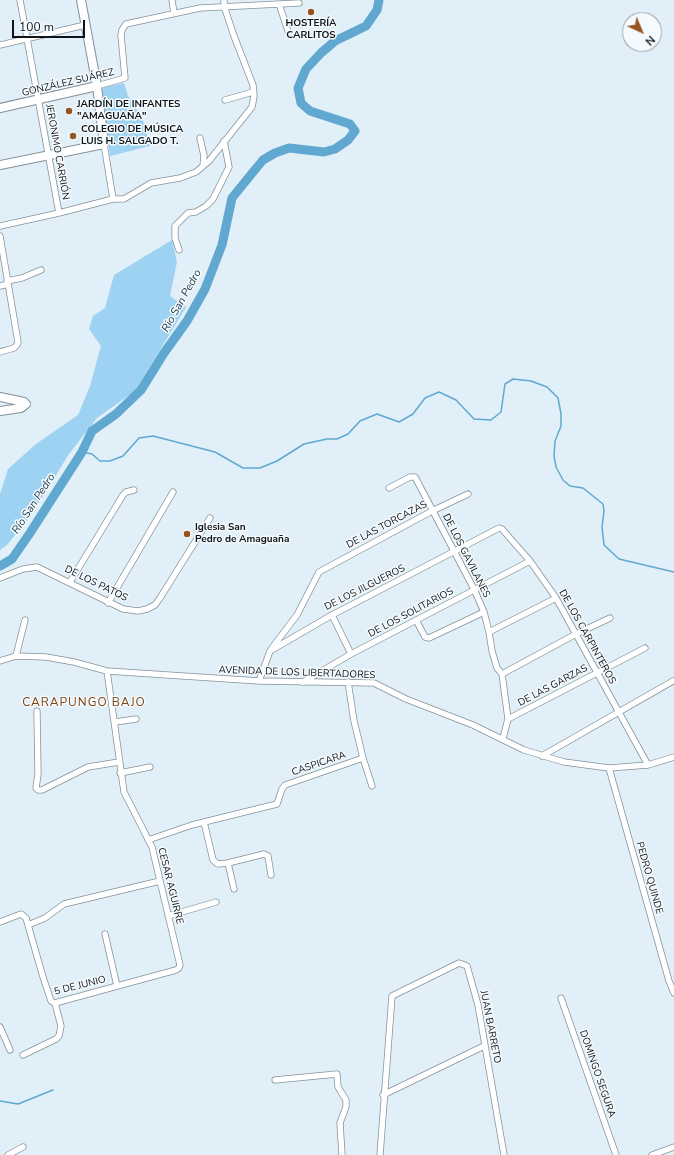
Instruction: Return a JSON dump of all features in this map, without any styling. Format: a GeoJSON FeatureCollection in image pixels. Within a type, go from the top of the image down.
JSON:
{"type":"FeatureCollection","features":[{"type":"Feature","properties":{"kind":"street","name":"JERONIMO CARRIÓN"},"geometry":{"type":"LineString","coordinates":[[20,0],[59,213]]}},
{"type":"Feature","properties":{"kind":"street"},"geometry":{"type":"LineString","coordinates":[[80,0],[97,86],[104,144],[113,199]]}},
{"type":"Feature","properties":{"kind":"street"},"geometry":{"type":"LineString","coordinates":[[172,0],[174,13]]}},
{"type":"Feature","properties":{"kind":"street"},"geometry":{"type":"LineString","coordinates":[[0,226],[113,199],[124,199],[150,183],[180,178],[196,172],[203,166],[252,107],[254,92],[253,84],[224,3]]}},
{"type":"Feature","properties":{"kind":"street","name":"GONZÁLEZ SUÁREZ"},"geometry":{"type":"LineString","coordinates":[[0,108],[97,86],[125,78],[121,36],[122,30],[126,24],[224,3],[300,3]]}},
{"type":"Feature","properties":{"kind":"street"},"geometry":{"type":"LineString","coordinates":[[279,4],[288,31]]}},
{"type":"Feature","properties":{"kind":"street"},"geometry":{"type":"LineString","coordinates":[[0,45],[85,26]]}},
{"type":"Feature","properties":{"kind":"street"},"geometry":{"type":"LineString","coordinates":[[225,100],[254,92]]}},
{"type":"Feature","properties":{"kind":"street"},"geometry":{"type":"LineString","coordinates":[[200,138],[204,156],[203,166]]}},
{"type":"Feature","properties":{"kind":"street"},"geometry":{"type":"LineString","coordinates":[[179,250],[175,238],[176,226],[188,213],[196,212],[206,206],[213,199],[229,167],[224,141]]}},
{"type":"Feature","properties":{"kind":"street"},"geometry":{"type":"LineString","coordinates":[[0,165],[104,144]]}},
{"type":"Feature","properties":{"kind":"street"},"geometry":{"type":"LineString","coordinates":[[0,236],[17,345],[14,348],[0,352]]}},
{"type":"Feature","properties":{"kind":"street"},"geometry":{"type":"LineString","coordinates":[[0,286],[41,270]]}},
{"type":"Feature","properties":{"kind":"street"},"geometry":{"type":"LineString","coordinates":[[0,397],[24,402],[26,404],[21,408],[0,411]]}},
{"type":"Feature","properties":{"kind":"street","name":"DE LOS GAVILANES"},"geometry":{"type":"LineString","coordinates":[[389,488],[412,476],[415,477],[474,589],[484,612],[497,668],[502,674],[508,719]]}},
{"type":"Feature","properties":{"kind":"street"},"geometry":{"type":"LineString","coordinates":[[70,582],[122,495],[126,492],[134,490]]}},
{"type":"Feature","properties":{"kind":"street"},"geometry":{"type":"LineString","coordinates":[[108,603],[173,492]]}},
{"type":"Feature","properties":{"kind":"street","name":"DE LAS TORCAZAS"},"geometry":{"type":"LineString","coordinates":[[270,651],[296,615],[308,595],[317,574],[432,511],[468,494]]}},
{"type":"Feature","properties":{"kind":"street","name":"DE LOS PATOS"},"geometry":{"type":"LineString","coordinates":[[0,578],[31,566],[37,567],[70,582],[108,603],[124,609],[138,611],[155,605],[210,518]]}},
{"type":"Feature","properties":{"kind":"street","name":"DE LOS JILGUEROS"},"geometry":{"type":"LineString","coordinates":[[270,651],[332,615],[454,553],[499,528]]}},
{"type":"Feature","properties":{"kind":"street","name":"DE LOS CARPINTEROS"},"geometry":{"type":"LineString","coordinates":[[499,528],[504,531],[530,561],[556,598],[648,765]]}},
{"type":"Feature","properties":{"kind":"street","name":"DE LOS SOLITARIOS"},"geometry":{"type":"LineString","coordinates":[[302,682],[351,654],[530,561]]}},
{"type":"Feature","properties":{"kind":"street"},"geometry":{"type":"LineString","coordinates":[[489,632],[556,598]]}},
{"type":"Feature","properties":{"kind":"street"},"geometry":{"type":"LineString","coordinates":[[416,620],[425,637],[429,638],[484,612]]}},
{"type":"Feature","properties":{"kind":"street"},"geometry":{"type":"LineString","coordinates":[[332,615],[351,654]]}},
{"type":"Feature","properties":{"kind":"street"},"geometry":{"type":"LineString","coordinates":[[502,674],[576,634],[610,618]]}},
{"type":"Feature","properties":{"kind":"street"},"geometry":{"type":"LineString","coordinates":[[16,656],[25,620]]}},
{"type":"Feature","properties":{"kind":"street","name":"DE LAS GARZAS"},"geometry":{"type":"LineString","coordinates":[[508,719],[645,648]]}},
{"type":"Feature","properties":{"kind":"street"},"geometry":{"type":"LineString","coordinates":[[258,681],[270,651]]}},
{"type":"Feature","properties":{"kind":"street","name":"AVENIDA DE LOS LIBERTADORES"},"geometry":{"type":"LineString","coordinates":[[0,661],[16,656],[46,657],[74,662],[108,672],[258,681],[374,683],[432,711],[473,725],[524,750],[564,762],[609,768],[648,765],[674,757]]}},
{"type":"Feature","properties":{"kind":"street","name":"CESAR AGUIRRE"},"geometry":{"type":"LineString","coordinates":[[108,672],[115,722],[118,762],[124,792],[152,847],[180,964],[179,968]]}},
{"type":"Feature","properties":{"kind":"street"},"geometry":{"type":"LineString","coordinates":[[542,756],[673,681]]}},
{"type":"Feature","properties":{"kind":"street"},"geometry":{"type":"LineString","coordinates":[[348,682],[354,720],[363,758],[372,786]]}},
{"type":"Feature","properties":{"kind":"street"},"geometry":{"type":"LineString","coordinates":[[37,711],[38,774],[36,788],[38,790],[42,790],[88,767],[118,762]]}},
{"type":"Feature","properties":{"kind":"street"},"geometry":{"type":"LineString","coordinates":[[115,722],[136,719]]}},
{"type":"Feature","properties":{"kind":"street"},"geometry":{"type":"LineString","coordinates":[[502,738],[508,719]]}},
{"type":"Feature","properties":{"kind":"street","name":"CASPICARA"},"geometry":{"type":"LineString","coordinates":[[148,840],[204,822],[277,804],[282,789],[285,785],[363,758]]}},
{"type":"Feature","properties":{"kind":"street"},"geometry":{"type":"LineString","coordinates":[[120,773],[150,767]]}},
{"type":"Feature","properties":{"kind":"street","name":"PEDRO QUINDE"},"geometry":{"type":"LineString","coordinates":[[609,768],[669,981],[674,992]]}},
{"type":"Feature","properties":{"kind":"street"},"geometry":{"type":"LineString","coordinates":[[204,822],[213,860],[218,864],[266,854],[271,875]]}},
{"type":"Feature","properties":{"kind":"street"},"geometry":{"type":"LineString","coordinates":[[228,863],[234,889]]}},
{"type":"Feature","properties":{"kind":"street"},"geometry":{"type":"LineString","coordinates":[[0,922],[21,914],[26,918],[28,925],[45,918],[64,904],[160,881]]}},
{"type":"Feature","properties":{"kind":"street"},"geometry":{"type":"LineString","coordinates":[[168,916],[216,902]]}},
{"type":"Feature","properties":{"kind":"street","name":"5 DE JUNIO"},"geometry":{"type":"LineString","coordinates":[[28,925],[51,1001],[55,1003],[179,968]]}},
{"type":"Feature","properties":{"kind":"street"},"geometry":{"type":"LineString","coordinates":[[105,934],[117,986]]}},
{"type":"Feature","properties":{"kind":"street","name":"JUAN BARRETO"},"geometry":{"type":"LineString","coordinates":[[384,1095],[392,996],[459,963],[467,966],[478,1005],[504,1155]]}},
{"type":"Feature","properties":{"kind":"street","name":"DOMINGO SEGURA"},"geometry":{"type":"LineString","coordinates":[[561,998],[616,1155]]}},
{"type":"Feature","properties":{"kind":"street"},"geometry":{"type":"LineString","coordinates":[[23,1055],[56,1039],[59,1036],[61,1026],[55,1003]]}},
{"type":"Feature","properties":{"kind":"street"},"geometry":{"type":"LineString","coordinates":[[0,1027],[1,1035],[10,1050]]}},
{"type":"Feature","properties":{"kind":"street"},"geometry":{"type":"LineString","coordinates":[[380,1155],[384,1095],[484,1046]]}},
{"type":"Feature","properties":{"kind":"street"},"geometry":{"type":"LineString","coordinates":[[275,1080],[337,1074],[338,1087],[346,1100],[346,1107],[340,1123],[342,1155]]}},
{"type":"Feature","properties":{"kind":"street"},"geometry":{"type":"LineString","coordinates":[[8,1155],[23,1147]]}},
{"type":"Feature","properties":{"kind":"street"},"geometry":{"type":"LineString","coordinates":[[652,1155],[674,1148]]}},
{"type":"Feature","properties":{"kind":"shaded area"},"geometry":{"type":"Polygon","coordinates":[[[124,83],[128,96],[143,120],[150,146],[110,156],[102,91],[104,87],[124,83]]]}},
{"type":"Feature","properties":{"kind":"shaded area"},"geometry":{"type":"Polygon","coordinates":[[[172,240],[177,262],[170,296],[186,307],[135,391],[97,418],[69,454],[31,515],[7,545],[0,550],[0,494],[8,469],[36,444],[78,415],[90,386],[101,346],[89,329],[93,316],[105,308],[114,275],[172,240]]]}},
{"type":"Feature","properties":{"kind":"waterway","name":"Rio San Pedro"},"geometry":{"type":"LineString","coordinates":[[0,566],[12,559],[30,533],[82,452],[92,431],[116,414],[141,390],[164,353],[187,321],[205,289],[222,245],[232,198],[249,177],[263,160],[275,153],[289,148],[324,152],[335,149],[348,140],[355,131],[350,124],[310,111],[301,103],[298,88],[306,69],[321,53],[335,41],[366,26],[377,10],[379,0]]}},
{"type":"Feature","properties":{"kind":"waterway"},"geometry":{"type":"LineString","coordinates":[[82,452],[92,454],[100,461],[110,461],[123,456],[139,438],[153,436],[215,452],[243,468],[260,468],[277,461],[304,444],[327,439],[337,439],[348,434],[360,421],[377,414],[399,422],[413,414],[425,398],[439,392],[456,400],[474,419],[491,420],[501,412],[505,384],[513,379],[531,381],[547,387],[558,398],[561,414],[561,426],[555,441],[554,456],[556,467],[563,480],[570,486],[583,488],[603,504],[604,511],[602,527],[604,545],[619,559],[674,572]]}},
{"type":"Feature","properties":{"kind":"waterway"},"geometry":{"type":"LineString","coordinates":[[0,1101],[18,1104],[53,1090]]}},
{"type":"Feature","properties":{"kind":"place","name":"HOSTERÍA CARLITOS"},"geometry":{"type":"Point","coordinates":[311,12]}},
{"type":"Feature","properties":{"kind":"place","name":"JARDÍN DE INFANTES \"AMAGUAÑA\""},"geometry":{"type":"Point","coordinates":[69,111]}},
{"type":"Feature","properties":{"kind":"place","name":"COLEGIO DE MÚSICA LUIS H. SALGADO T."},"geometry":{"type":"Point","coordinates":[73,136]}},
{"type":"Feature","properties":{"kind":"place","name":"Iglesia San Pedro de Amaguaña"},"geometry":{"type":"Point","coordinates":[187,534]}},
{"type":"Feature","properties":{"kind":"district","name":"CARAPUNGO BAJO"},"geometry":{"type":"Point","coordinates":[84,703]}},
{"type":"Feature","properties":{"kind":"water label","name":"Río San Pedro"},"geometry":{"type":"Point","coordinates":[34,504]}}]}
